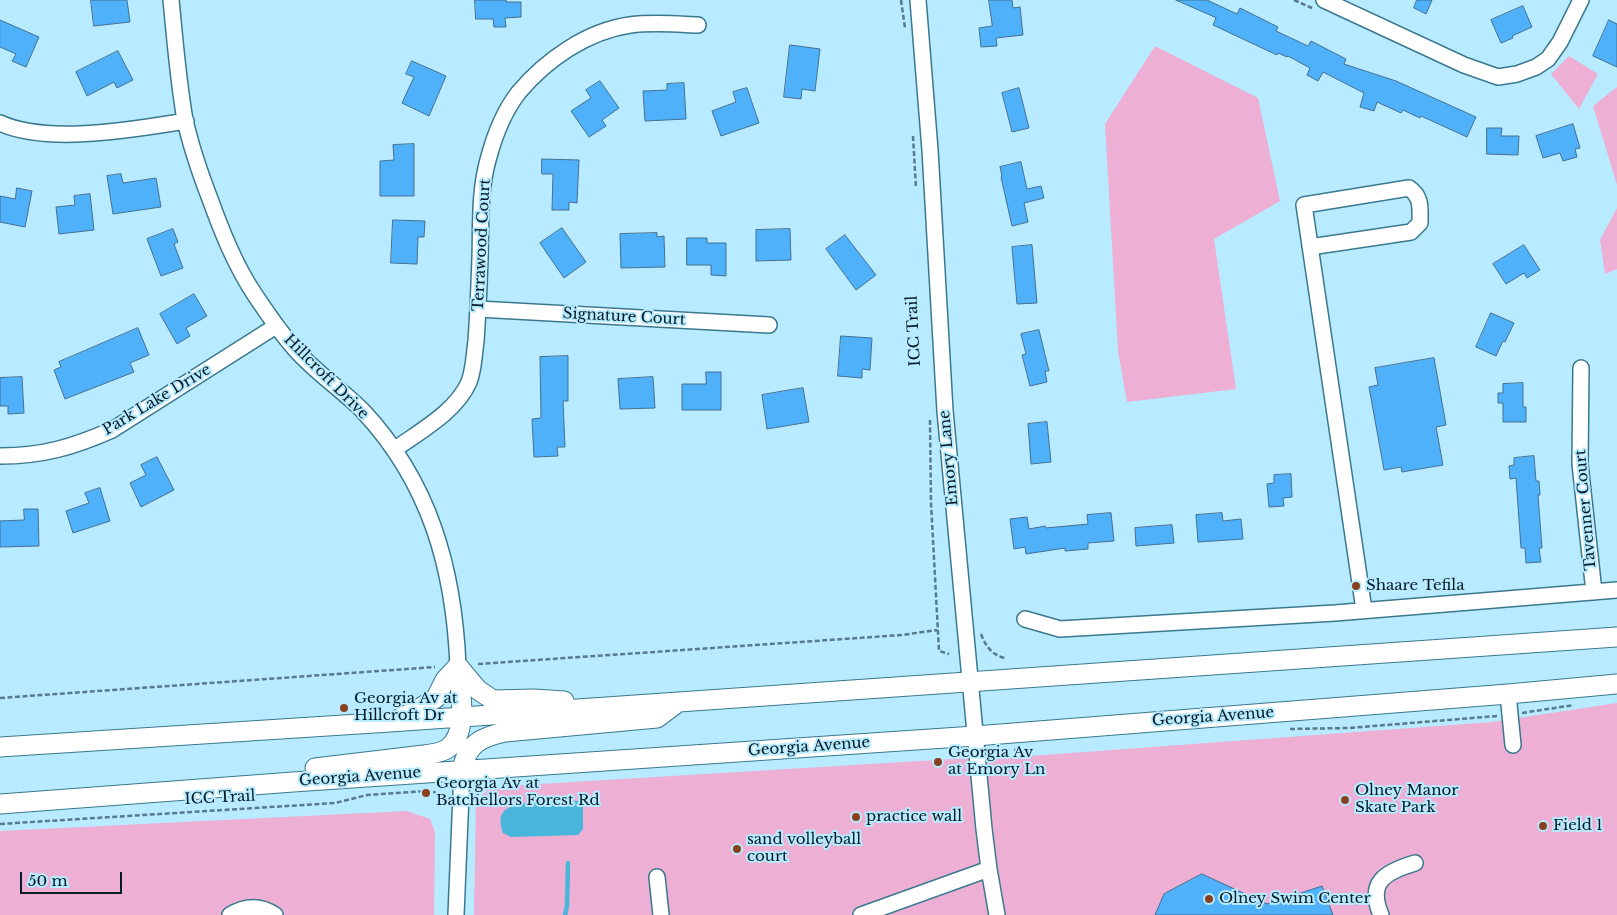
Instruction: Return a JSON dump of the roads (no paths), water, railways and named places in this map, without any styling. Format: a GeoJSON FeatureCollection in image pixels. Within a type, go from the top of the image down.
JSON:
{"type":"FeatureCollection","features":[{"type":"Feature","properties":{"kind":"main road"},"geometry":{"type":"LineString","coordinates":[[0,747],[461,718],[1617,637]]}},
{"type":"Feature","properties":{"kind":"main road"},"geometry":{"type":"LineString","coordinates":[[465,665],[478,690],[493,700],[534,699],[565,701],[598,708]]}},
{"type":"Feature","properties":{"kind":"main road"},"geometry":{"type":"LineString","coordinates":[[211,788],[306,769],[438,753],[453,744],[461,729],[465,665]]}},
{"type":"Feature","properties":{"kind":"main road"},"geometry":{"type":"LineString","coordinates":[[390,722],[417,710],[436,698],[445,680],[465,665]]}},
{"type":"Feature","properties":{"kind":"main road","name":"Georgia Avenue"},"geometry":{"type":"LineString","coordinates":[[0,804],[462,770],[975,736],[1617,684]]}},
{"type":"Feature","properties":{"kind":"main road"},"geometry":{"type":"LineString","coordinates":[[462,770],[468,753],[473,746],[490,736],[505,732],[657,718],[677,703]]}},
{"type":"Feature","properties":{"kind":"street","name":"Hillcroft Drive"},"geometry":{"type":"LineString","coordinates":[[172,0],[181,94],[186,121],[201,176],[234,259],[276,326],[296,350],[362,410],[394,450],[413,480],[429,513],[441,548],[450,582],[465,665]]}},
{"type":"Feature","properties":{"kind":"street","name":"Emory Lane"},"geometry":{"type":"LineString","coordinates":[[918,0],[930,150],[945,410],[975,736],[989,869],[997,915]]}},
{"type":"Feature","properties":{"kind":"street"},"geometry":{"type":"LineString","coordinates":[[1324,0],[1353,6],[1464,65],[1498,77],[1517,74],[1536,67],[1548,59],[1560,42],[1581,0]]}},
{"type":"Feature","properties":{"kind":"street","name":"Terrawood Court"},"geometry":{"type":"LineString","coordinates":[[394,450],[441,416],[458,400],[468,383],[473,368],[478,309],[481,206],[487,162],[496,133],[518,93],[538,72],[559,55],[602,32],[629,25],[657,23],[698,25]]}},
{"type":"Feature","properties":{"kind":"street"},"geometry":{"type":"LineString","coordinates":[[0,123],[33,133],[79,134],[186,121]]}},
{"type":"Feature","properties":{"kind":"street"},"geometry":{"type":"LineString","coordinates":[[1310,247],[1411,232],[1420,222],[1420,208],[1416,193],[1409,188],[1304,205],[1310,247],[1364,610]]}},
{"type":"Feature","properties":{"kind":"street","name":"Signature Court"},"geometry":{"type":"LineString","coordinates":[[478,309],[769,325]]}},
{"type":"Feature","properties":{"kind":"street","name":"Park Lake Drive"},"geometry":{"type":"LineString","coordinates":[[0,456],[23,456],[53,451],[84,442],[112,430],[276,326]]}},
{"type":"Feature","properties":{"kind":"street","name":"Tavenner Court"},"geometry":{"type":"LineString","coordinates":[[1581,368],[1580,464],[1594,592]]}},
{"type":"Feature","properties":{"kind":"street"},"geometry":{"type":"LineString","coordinates":[[1026,619],[1060,629],[1364,610],[1617,590]]}},
{"type":"Feature","properties":{"kind":"street"},"geometry":{"type":"LineString","coordinates":[[1508,694],[1513,745]]}},
{"type":"Feature","properties":{"kind":"street"},"geometry":{"type":"LineString","coordinates":[[456,915],[462,770]]}},
{"type":"Feature","properties":{"kind":"street"},"geometry":{"type":"LineString","coordinates":[[1381,915],[1376,896],[1377,886],[1384,877],[1394,870],[1415,863]]}},
{"type":"Feature","properties":{"kind":"street"},"geometry":{"type":"LineString","coordinates":[[861,915],[989,869]]}},
{"type":"Feature","properties":{"kind":"street"},"geometry":{"type":"LineString","coordinates":[[657,876],[661,915]]}},
{"type":"Feature","properties":{"kind":"street"},"geometry":{"type":"LineString","coordinates":[[230,915],[240,910],[260,908],[275,915]]}},
{"type":"Feature","properties":{"kind":"water"},"geometry":{"type":"Polygon","coordinates":[[[539,801],[583,801],[583,829],[578,835],[511,837],[503,833],[500,821],[501,816],[507,809],[516,805],[539,801]]]}},
{"type":"Feature","properties":{"kind":"waterway"},"geometry":{"type":"LineString","coordinates":[[565,915],[568,863]]}},
{"type":"Feature","properties":{"kind":"place","name":"Shaare Tefila"},"geometry":{"type":"Point","coordinates":[1356,586]}},
{"type":"Feature","properties":{"kind":"place","name":"Georgia Av at Hillcroft Dr"},"geometry":{"type":"Point","coordinates":[344,708]}},
{"type":"Feature","properties":{"kind":"place","name":"Georgia Av at Emory Ln"},"geometry":{"type":"Point","coordinates":[938,762]}},
{"type":"Feature","properties":{"kind":"place","name":"Georgia Av at Batchellors Forest Rd"},"geometry":{"type":"Point","coordinates":[426,793]}},
{"type":"Feature","properties":{"kind":"place","name":"Olney Manor Skate Park"},"geometry":{"type":"Point","coordinates":[1345,800]}},
{"type":"Feature","properties":{"kind":"place","name":"practice wall"},"geometry":{"type":"Point","coordinates":[856,817]}},
{"type":"Feature","properties":{"kind":"place","name":"Field 1"},"geometry":{"type":"Point","coordinates":[1543,826]}},
{"type":"Feature","properties":{"kind":"place","name":"sand volleyball court"},"geometry":{"type":"Point","coordinates":[737,849]}},
{"type":"Feature","properties":{"kind":"place","name":"Olney Swim Center"},"geometry":{"type":"Point","coordinates":[1209,899]}}]}
